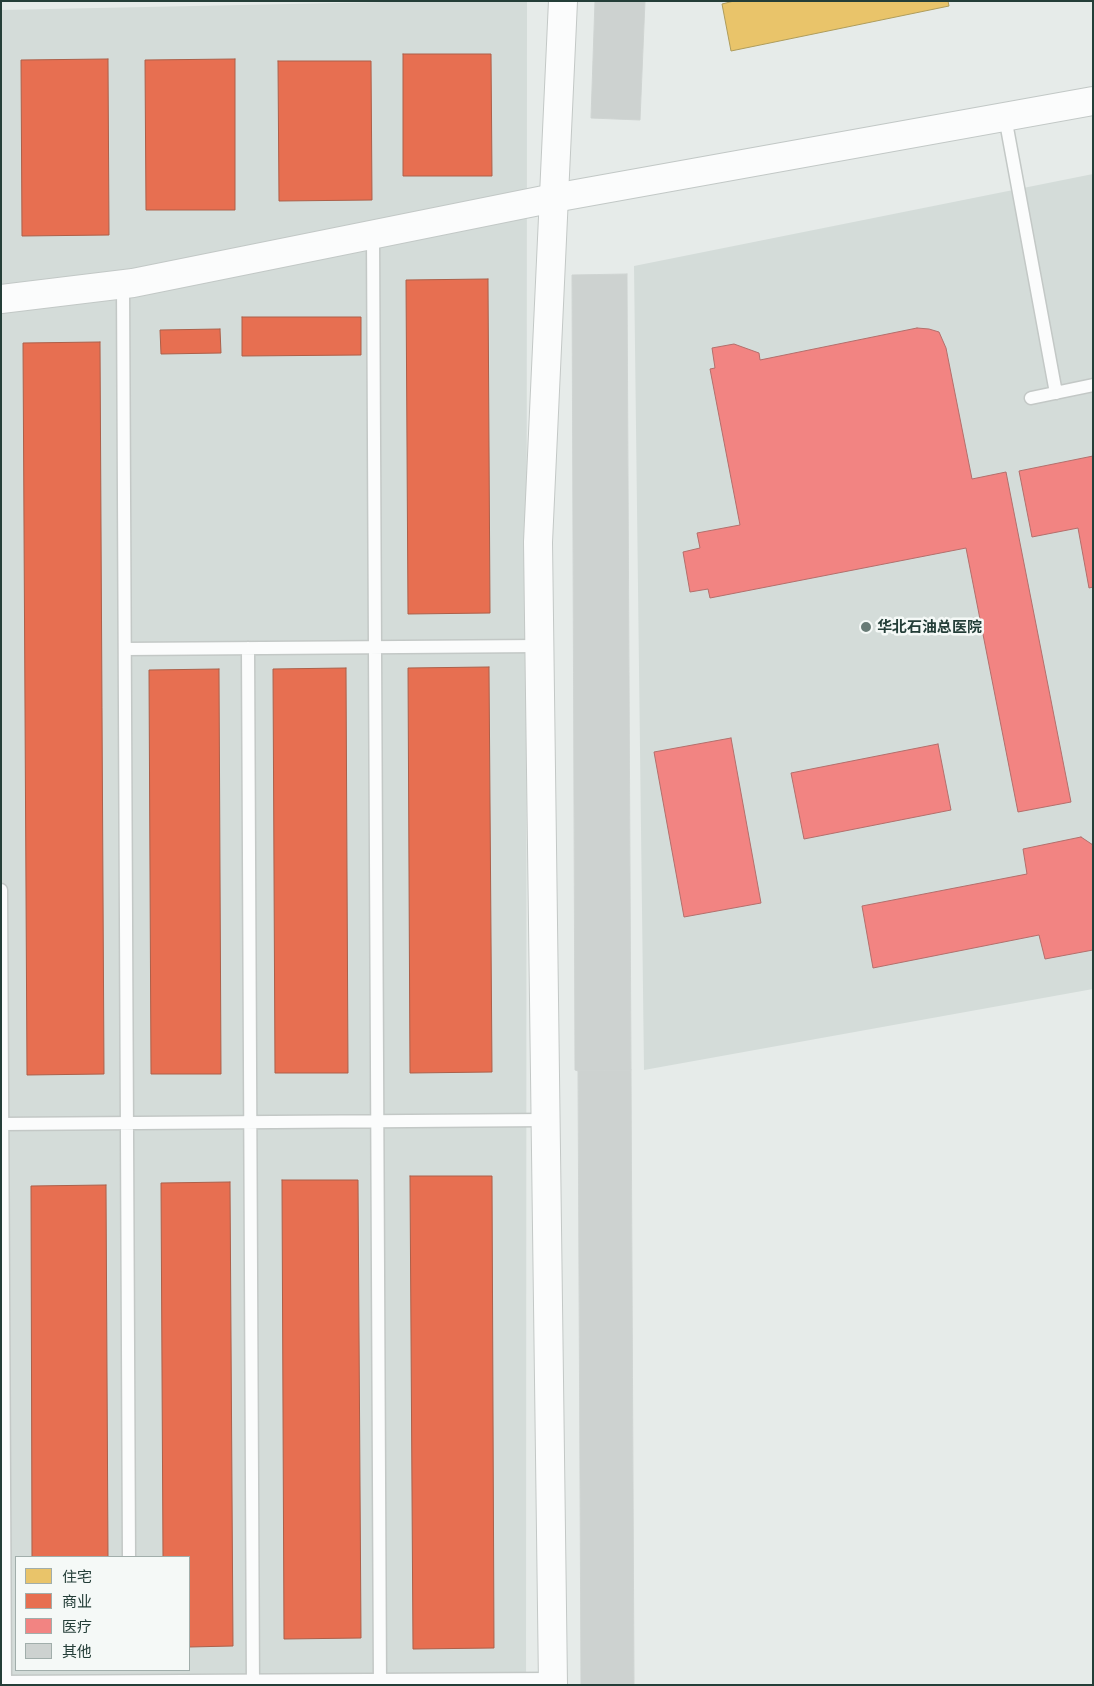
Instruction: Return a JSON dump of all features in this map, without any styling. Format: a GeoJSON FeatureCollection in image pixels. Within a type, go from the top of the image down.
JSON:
{"type":"FeatureCollection","features":[{"type":"Feature","properties":{"kind":"street"},"geometry":{"type":"LineString","coordinates":[[553,1682],[538,542],[563,1]]}},
{"type":"Feature","properties":{"kind":"street"},"geometry":{"type":"LineString","coordinates":[[1,299],[123,284],[554,198],[1093,101]]}},
{"type":"Feature","properties":{"kind":"lane"},"geometry":{"type":"LineString","coordinates":[[1005,117],[1056,393]]}},
{"type":"Feature","properties":{"kind":"lane"},"geometry":{"type":"LineString","coordinates":[[373,235],[380,1682]]}},
{"type":"Feature","properties":{"kind":"lane"},"geometry":{"type":"LineString","coordinates":[[123,284],[129,1556]]}},
{"type":"Feature","properties":{"kind":"lane"},"geometry":{"type":"LineString","coordinates":[[1031,398],[1093,385]]}},
{"type":"Feature","properties":{"kind":"lane"},"geometry":{"type":"LineString","coordinates":[[125,649],[540,646]]}},
{"type":"Feature","properties":{"kind":"lane"},"geometry":{"type":"LineString","coordinates":[[248,648],[252,1683]]}},
{"type":"Feature","properties":{"kind":"lane"},"geometry":{"type":"LineString","coordinates":[[1,890],[3,1682],[130,1679],[252,1683],[553,1682]]}},
{"type":"Feature","properties":{"kind":"lane"},"geometry":{"type":"LineString","coordinates":[[2,1124],[546,1120]]}},
{"type":"Feature","properties":{"kind":"shaded area"},"geometry":{"type":"Polygon","coordinates":[[[434,1],[527,1],[526,1685],[1,1685],[1,10],[434,1]]]}},
{"type":"Feature","properties":{"kind":"shaded area","name":"华北石油总医院"},"geometry":{"type":"Polygon","coordinates":[[[1093,174],[1093,989],[644,1070],[634,266],[1093,174]]]}},
{"type":"Feature","properties":{"kind":"building: 住宅"},"geometry":{"type":"Polygon","coordinates":[[[734,1],[948,1],[949,6],[731,51],[722,4],[734,1]]]}},
{"type":"Feature","properties":{"kind":"building: 商业"},"geometry":{"type":"Polygon","coordinates":[[[403,54],[491,54],[492,176],[403,176],[403,54]]]}},
{"type":"Feature","properties":{"kind":"building: 商业"},"geometry":{"type":"Polygon","coordinates":[[[108,59],[109,235],[22,236],[21,60],[108,59]]]}},
{"type":"Feature","properties":{"kind":"building: 商业"},"geometry":{"type":"Polygon","coordinates":[[[235,59],[235,210],[146,210],[145,60],[235,59]]]}},
{"type":"Feature","properties":{"kind":"building: 商业"},"geometry":{"type":"Polygon","coordinates":[[[278,61],[371,61],[372,200],[279,201],[278,61]]]}},
{"type":"Feature","properties":{"kind":"building: 商业"},"geometry":{"type":"Polygon","coordinates":[[[488,279],[490,613],[408,614],[406,280],[488,279]]]}},
{"type":"Feature","properties":{"kind":"building: 商业"},"geometry":{"type":"Polygon","coordinates":[[[242,317],[361,317],[361,355],[242,356],[242,317]]]}},
{"type":"Feature","properties":{"kind":"building: 商业"},"geometry":{"type":"Polygon","coordinates":[[[220,329],[221,353],[161,354],[160,330],[220,329]]]}},
{"type":"Feature","properties":{"kind":"building: 商业"},"geometry":{"type":"Polygon","coordinates":[[[100,342],[104,1074],[27,1075],[23,343],[100,342]]]}},
{"type":"Feature","properties":{"kind":"building: 商业"},"geometry":{"type":"Polygon","coordinates":[[[489,667],[492,1072],[410,1073],[408,668],[489,667]]]}},
{"type":"Feature","properties":{"kind":"building: 商业"},"geometry":{"type":"Polygon","coordinates":[[[346,668],[348,1073],[275,1073],[273,669],[346,668]]]}},
{"type":"Feature","properties":{"kind":"building: 商业"},"geometry":{"type":"Polygon","coordinates":[[[219,669],[221,1074],[151,1074],[149,670],[219,669]]]}},
{"type":"Feature","properties":{"kind":"building: 商业"},"geometry":{"type":"Polygon","coordinates":[[[410,1176],[492,1176],[494,1648],[413,1649],[410,1176]]]}},
{"type":"Feature","properties":{"kind":"building: 商业"},"geometry":{"type":"Polygon","coordinates":[[[282,1180],[358,1180],[361,1638],[284,1639],[282,1180]]]}},
{"type":"Feature","properties":{"kind":"building: 商业"},"geometry":{"type":"Polygon","coordinates":[[[230,1182],[233,1646],[190,1647],[190,1556],[163,1556],[161,1183],[230,1182]]]}},
{"type":"Feature","properties":{"kind":"building: 商业"},"geometry":{"type":"Polygon","coordinates":[[[106,1185],[108,1556],[32,1556],[31,1186],[106,1185]]]}},
{"type":"Feature","properties":{"kind":"building: 医疗"},"geometry":{"type":"Polygon","coordinates":[[[917,328],[939,332],[946,348],[972,479],[1006,472],[1071,802],[1018,812],[966,548],[710,598],[708,589],[690,592],[683,552],[700,548],[697,533],[740,525],[710,369],[715,368],[712,348],[734,344],[759,353],[760,360],[917,328]]]}},
{"type":"Feature","properties":{"kind":"building: 医疗"},"geometry":{"type":"Polygon","coordinates":[[[1093,456],[1093,587],[1089,588],[1078,528],[1032,537],[1019,471],[1093,456]]]}},
{"type":"Feature","properties":{"kind":"building: 医疗"},"geometry":{"type":"Polygon","coordinates":[[[731,738],[761,903],[684,917],[654,752],[731,738]]]}},
{"type":"Feature","properties":{"kind":"building: 医疗"},"geometry":{"type":"Polygon","coordinates":[[[938,744],[951,810],[804,839],[791,773],[938,744]]]}},
{"type":"Feature","properties":{"kind":"building: 医疗"},"geometry":{"type":"Polygon","coordinates":[[[1081,837],[1093,845],[1093,950],[1045,959],[1039,935],[873,968],[862,906],[1027,874],[1023,849],[1081,837]]]}},
{"type":"Feature","properties":{"kind":"building: 其他"},"geometry":{"type":"Polygon","coordinates":[[[595,1],[645,1],[640,120],[591,118],[595,1]]]}},
{"type":"Feature","properties":{"kind":"building: 其他"},"geometry":{"type":"Polygon","coordinates":[[[627,274],[631,1070],[578,1071],[575,1070],[572,275],[627,274]]]}},
{"type":"Feature","properties":{"kind":"building: 其他"},"geometry":{"type":"Polygon","coordinates":[[[631,1070],[634,1685],[581,1685],[578,1071],[631,1070]]]}},
{"type":"Feature","properties":{"kind":"place","name":"华北石油总医院"},"geometry":{"type":"Point","coordinates":[866,627]}}]}
